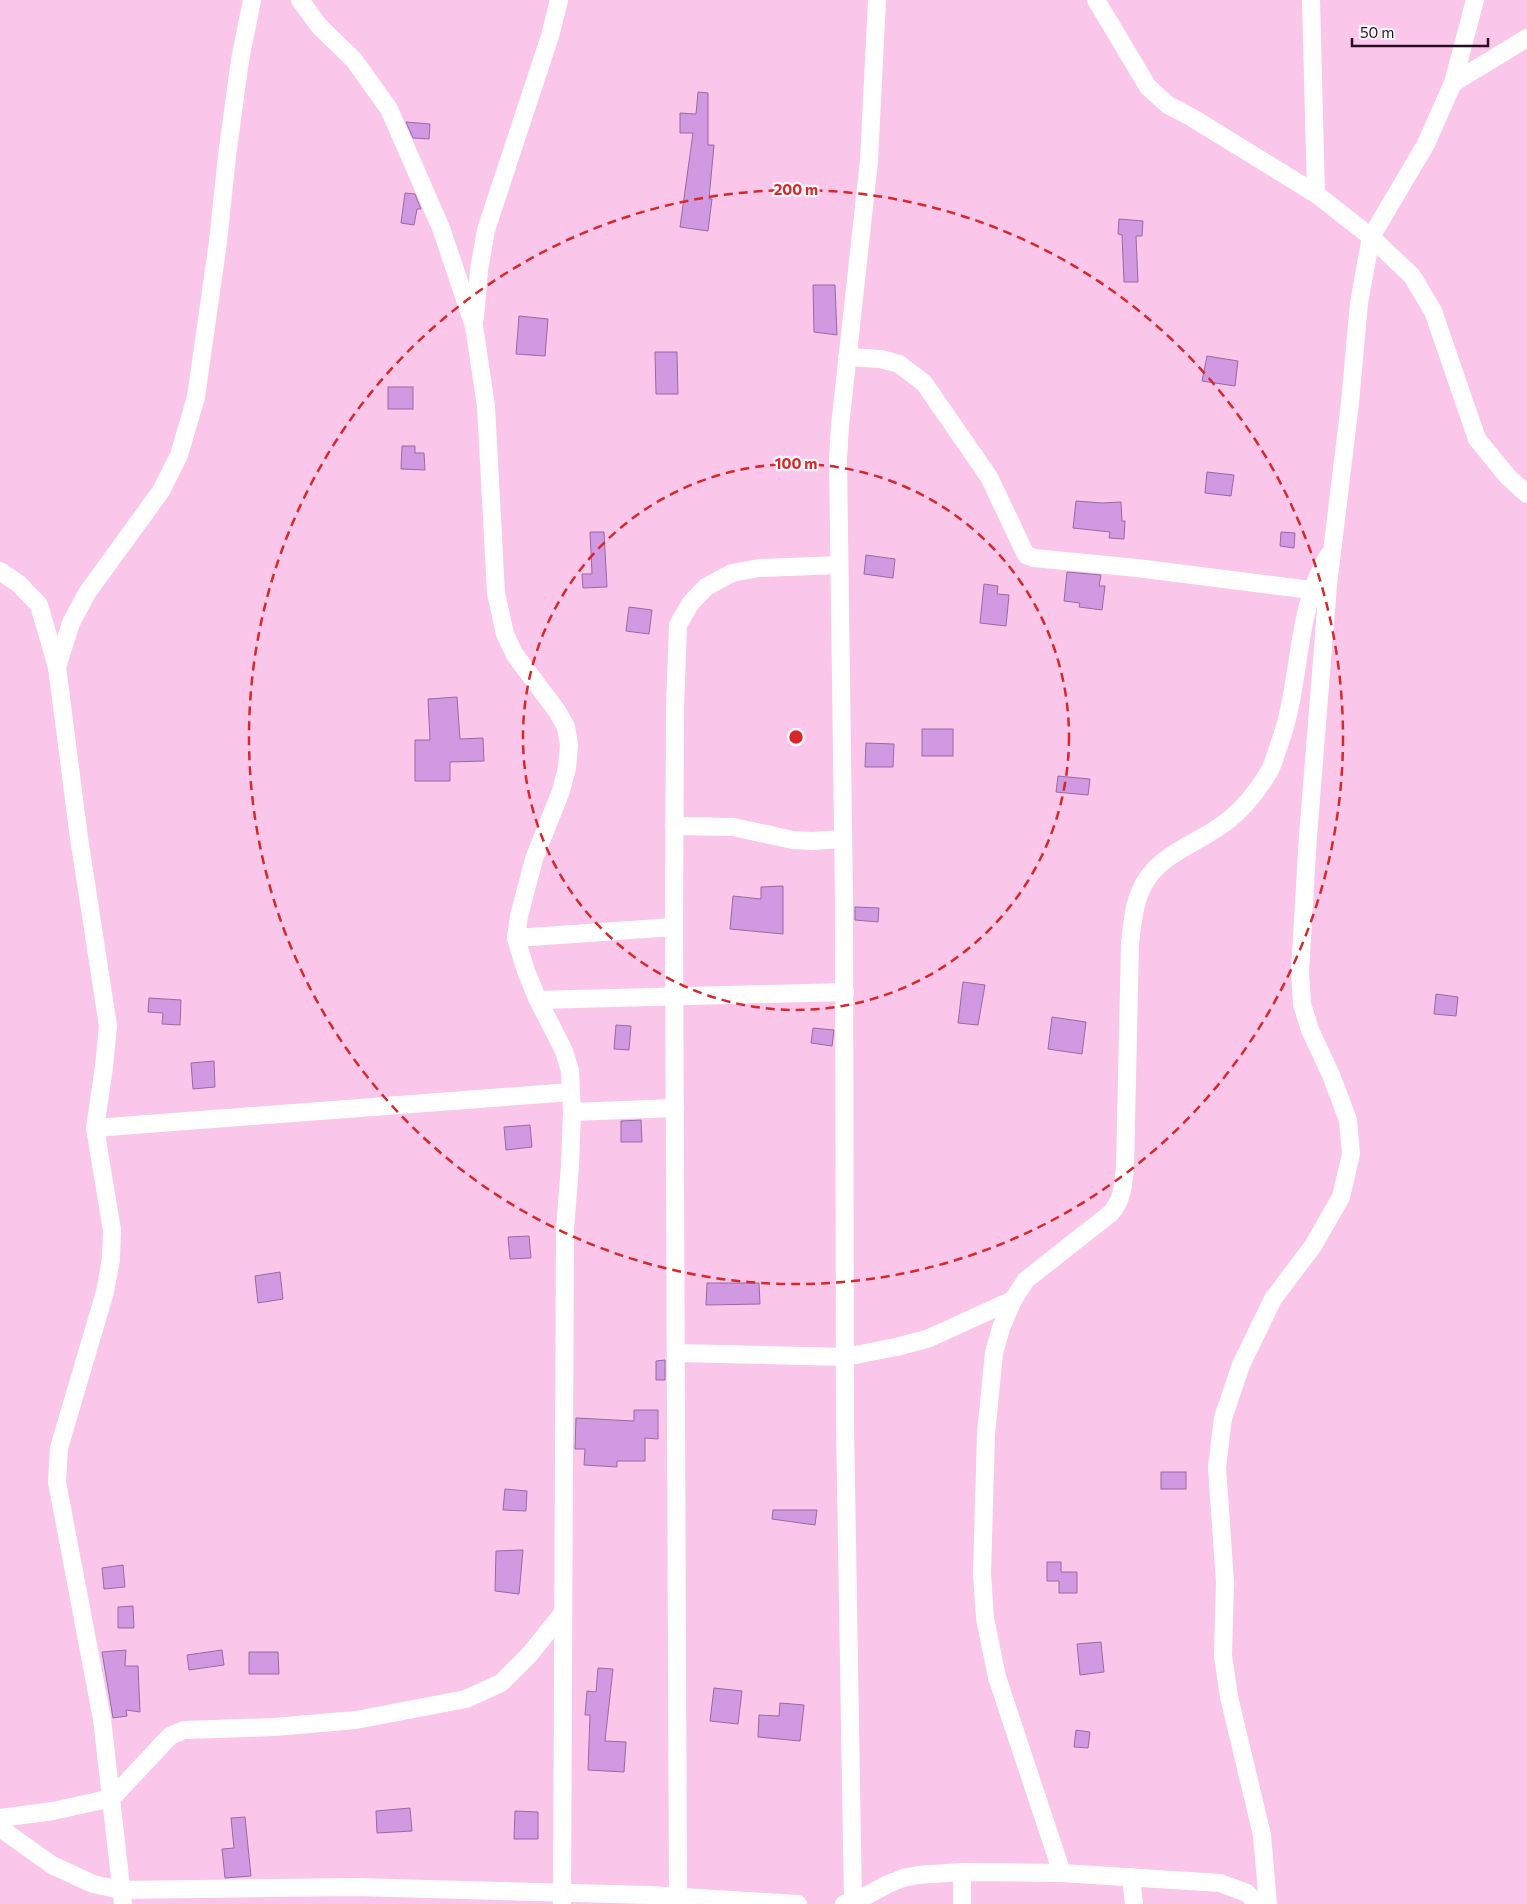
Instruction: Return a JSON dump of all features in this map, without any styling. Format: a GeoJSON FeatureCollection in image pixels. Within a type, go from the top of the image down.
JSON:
{"type":"FeatureCollection","features":[{"type":"Feature","properties":{"kind":"street"},"geometry":{"type":"LineString","coordinates":[[57,667],[71,623],[87,593],[161,491],[179,455],[196,396],[218,242],[240,60],[252,0]]}},
{"type":"Feature","properties":{"kind":"street"},"geometry":{"type":"LineString","coordinates":[[300,0],[319,26],[354,60],[389,109],[441,228],[474,326],[486,406],[496,593],[504,626],[515,655],[557,711],[566,727],[570,745],[561,792],[534,860],[519,916],[516,938],[526,971],[538,1000],[564,1051],[570,1071],[572,1092],[570,1166],[565,1228],[562,1898]]}},
{"type":"Feature","properties":{"kind":"street"},"geometry":{"type":"LineString","coordinates":[[474,326],[479,270],[486,230],[550,36],[559,0]]}},
{"type":"Feature","properties":{"kind":"street"},"geometry":{"type":"LineString","coordinates":[[877,0],[869,161],[847,357],[838,458],[844,839],[845,1357],[850,1904],[903,1878],[962,1872],[1062,1873],[1220,1882],[1246,1893],[1258,1904]]}},
{"type":"Feature","properties":{"kind":"street"},"geometry":{"type":"LineString","coordinates":[[1096,0],[1148,87],[1168,105],[1192,117],[1316,194],[1371,236],[1412,276],[1433,311],[1477,438],[1508,477],[1527,494]]}},
{"type":"Feature","properties":{"kind":"street"},"geometry":{"type":"LineString","coordinates":[[1311,0],[1316,194]]}},
{"type":"Feature","properties":{"kind":"street"},"geometry":{"type":"LineString","coordinates":[[1268,1904],[1262,1834],[1229,1697],[1223,1656],[1225,1582],[1217,1467],[1222,1418],[1241,1365],[1273,1299],[1313,1246],[1340,1197],[1351,1154],[1348,1120],[1310,1030],[1302,1004],[1300,970],[1308,836],[1333,548],[1350,403],[1359,303],[1371,236],[1426,144],[1454,83],[1475,0]]}},
{"type":"Feature","properties":{"kind":"street"},"geometry":{"type":"LineString","coordinates":[[1454,83],[1527,38]]}},
{"type":"Feature","properties":{"kind":"street"},"geometry":{"type":"LineString","coordinates":[[847,357],[882,359],[899,364],[924,383],[989,477],[1026,555],[1034,558],[1138,568],[1311,590]]}},
{"type":"Feature","properties":{"kind":"street"},"geometry":{"type":"LineString","coordinates":[[1062,1873],[997,1677],[985,1618],[983,1564],[988,1416],[994,1353],[1001,1328],[1013,1300],[1026,1280],[1111,1213],[1118,1205],[1122,1192],[1125,1167],[1130,944],[1133,917],[1140,891],[1153,871],[1168,856],[1226,822],[1250,798],[1270,769],[1284,732],[1292,698],[1311,590],[1318,572],[1333,548]]}},
{"type":"Feature","properties":{"kind":"street"},"geometry":{"type":"LineString","coordinates":[[678,1900],[674,826],[678,625],[690,604],[706,587],[732,573],[759,568],[839,565]]}},
{"type":"Feature","properties":{"kind":"street"},"geometry":{"type":"LineString","coordinates":[[0,571],[19,584],[38,605],[57,667],[79,838],[108,1026],[95,1128],[112,1230],[111,1259],[104,1292],[59,1448],[57,1482],[102,1719],[122,1897]]}},
{"type":"Feature","properties":{"kind":"street"},"geometry":{"type":"LineString","coordinates":[[674,826],[733,827],[793,840],[844,839]]}},
{"type":"Feature","properties":{"kind":"street"},"geometry":{"type":"LineString","coordinates":[[516,938],[674,927]]}},
{"type":"Feature","properties":{"kind":"street"},"geometry":{"type":"LineString","coordinates":[[538,1000],[845,992]]}},
{"type":"Feature","properties":{"kind":"street"},"geometry":{"type":"LineString","coordinates":[[95,1128],[572,1092]]}},
{"type":"Feature","properties":{"kind":"street"},"geometry":{"type":"LineString","coordinates":[[572,1112],[675,1108]]}},
{"type":"Feature","properties":{"kind":"street"},"geometry":{"type":"LineString","coordinates":[[676,1353],[845,1357],[896,1348],[927,1339],[1013,1300]]}},
{"type":"Feature","properties":{"kind":"street"},"geometry":{"type":"LineString","coordinates":[[0,1818],[53,1811],[112,1798],[170,1736],[184,1730],[275,1727],[356,1720],[466,1699],[501,1683],[530,1654],[562,1614]]}},
{"type":"Feature","properties":{"kind":"street"},"geometry":{"type":"LineString","coordinates":[[0,1828],[52,1865],[122,1897],[354,1887],[562,1898],[798,1904]]}},
{"type":"Feature","properties":{"kind":"street"},"geometry":{"type":"LineString","coordinates":[[962,1872],[962,1904]]}},
{"type":"Feature","properties":{"kind":"street"},"geometry":{"type":"LineString","coordinates":[[1131,1877],[1134,1904]]}},
{"type":"Feature","properties":{"kind":"building"},"geometry":{"type":"Polygon","coordinates":[[[698,92],[708,93],[708,145],[714,145],[709,199],[712,199],[708,231],[680,227],[693,133],[680,133],[680,113],[696,114],[698,92]]]}},
{"type":"Feature","properties":{"kind":"building"},"geometry":{"type":"Polygon","coordinates":[[[406,122],[430,124],[429,139],[413,138],[406,122]]]}},
{"type":"Feature","properties":{"kind":"building"},"geometry":{"type":"Polygon","coordinates":[[[405,193],[415,194],[421,209],[417,209],[414,225],[401,223],[405,193]]]}},
{"type":"Feature","properties":{"kind":"building"},"geometry":{"type":"Polygon","coordinates":[[[1119,219],[1143,221],[1142,236],[1136,236],[1138,282],[1124,282],[1122,235],[1118,234],[1119,219]]]}},
{"type":"Feature","properties":{"kind":"building"},"geometry":{"type":"Polygon","coordinates":[[[813,285],[835,285],[837,335],[814,332],[813,285]]]}},
{"type":"Feature","properties":{"kind":"building"},"geometry":{"type":"Polygon","coordinates":[[[519,316],[548,319],[545,356],[516,354],[519,316]]]}},
{"type":"Feature","properties":{"kind":"building"},"geometry":{"type":"Polygon","coordinates":[[[655,352],[677,352],[678,394],[656,394],[655,352]]]}},
{"type":"Feature","properties":{"kind":"building"},"geometry":{"type":"Polygon","coordinates":[[[1207,356],[1238,361],[1235,386],[1202,381],[1207,356]]]}},
{"type":"Feature","properties":{"kind":"building"},"geometry":{"type":"Polygon","coordinates":[[[388,387],[413,387],[413,409],[388,409],[388,387]]]}},
{"type":"Feature","properties":{"kind":"building"},"geometry":{"type":"Polygon","coordinates":[[[402,446],[415,446],[415,453],[424,453],[425,470],[401,469],[402,446]]]}},
{"type":"Feature","properties":{"kind":"building"},"geometry":{"type":"Polygon","coordinates":[[[1207,472],[1234,475],[1231,496],[1205,493],[1207,472]]]}},
{"type":"Feature","properties":{"kind":"building"},"geometry":{"type":"Polygon","coordinates":[[[1076,501],[1121,502],[1122,521],[1125,521],[1124,539],[1109,538],[1110,532],[1073,528],[1076,501]]]}},
{"type":"Feature","properties":{"kind":"building"},"geometry":{"type":"Polygon","coordinates":[[[590,532],[604,532],[607,587],[583,588],[582,574],[592,574],[590,532]]]}},
{"type":"Feature","properties":{"kind":"building"},"geometry":{"type":"Polygon","coordinates":[[[1281,532],[1295,533],[1294,548],[1280,546],[1281,532]]]}},
{"type":"Feature","properties":{"kind":"building"},"geometry":{"type":"Polygon","coordinates":[[[866,555],[895,559],[893,578],[864,574],[866,555]]]}},
{"type":"Feature","properties":{"kind":"building"},"geometry":{"type":"Polygon","coordinates":[[[1067,572],[1101,575],[1099,586],[1105,586],[1102,610],[1079,607],[1080,603],[1064,601],[1067,572]]]}},
{"type":"Feature","properties":{"kind":"building"},"geometry":{"type":"Polygon","coordinates":[[[984,584],[998,586],[997,594],[1009,595],[1006,626],[980,623],[984,584]]]}},
{"type":"Feature","properties":{"kind":"building"},"geometry":{"type":"Polygon","coordinates":[[[629,607],[652,610],[649,634],[626,631],[629,607]]]}},
{"type":"Feature","properties":{"kind":"building"},"geometry":{"type":"Polygon","coordinates":[[[457,697],[460,739],[483,738],[484,761],[450,762],[450,781],[415,781],[415,740],[430,740],[428,699],[457,697]]]}},
{"type":"Feature","properties":{"kind":"building"},"geometry":{"type":"Polygon","coordinates":[[[922,729],[953,729],[953,756],[922,756],[922,729]]]}},
{"type":"Feature","properties":{"kind":"building"},"geometry":{"type":"Polygon","coordinates":[[[866,743],[894,744],[893,767],[865,767],[866,743]]]}},
{"type":"Feature","properties":{"kind":"building"},"geometry":{"type":"Polygon","coordinates":[[[1058,776],[1090,779],[1088,795],[1056,792],[1058,776]]]}},
{"type":"Feature","properties":{"kind":"building"},"geometry":{"type":"Polygon","coordinates":[[[783,886],[783,934],[730,929],[733,896],[761,899],[761,887],[783,886]]]}},
{"type":"Feature","properties":{"kind":"building"},"geometry":{"type":"Polygon","coordinates":[[[855,907],[879,908],[878,922],[855,920],[855,907]]]}},
{"type":"Feature","properties":{"kind":"building"},"geometry":{"type":"Polygon","coordinates":[[[963,982],[985,985],[978,1025],[958,1023],[963,982]]]}},
{"type":"Feature","properties":{"kind":"building"},"geometry":{"type":"Polygon","coordinates":[[[1436,994],[1458,997],[1456,1016],[1434,1014],[1436,994]]]}},
{"type":"Feature","properties":{"kind":"building"},"geometry":{"type":"Polygon","coordinates":[[[149,998],[181,1000],[180,1025],[162,1024],[163,1013],[148,1012],[149,998]]]}},
{"type":"Feature","properties":{"kind":"building"},"geometry":{"type":"Polygon","coordinates":[[[1052,1017],[1086,1022],[1082,1054],[1048,1049],[1052,1017]]]}},
{"type":"Feature","properties":{"kind":"building"},"geometry":{"type":"Polygon","coordinates":[[[616,1025],[631,1026],[629,1050],[614,1049],[616,1025]]]}},
{"type":"Feature","properties":{"kind":"building"},"geometry":{"type":"Polygon","coordinates":[[[813,1028],[834,1030],[832,1046],[811,1043],[813,1028]]]}},
{"type":"Feature","properties":{"kind":"building"},"geometry":{"type":"Polygon","coordinates":[[[214,1061],[215,1087],[193,1089],[191,1063],[214,1061]]]}},
{"type":"Feature","properties":{"kind":"building"},"geometry":{"type":"Polygon","coordinates":[[[641,1120],[642,1142],[621,1142],[621,1121],[641,1120]]]}},
{"type":"Feature","properties":{"kind":"building"},"geometry":{"type":"Polygon","coordinates":[[[530,1125],[532,1147],[506,1150],[504,1127],[530,1125]]]}},
{"type":"Feature","properties":{"kind":"building"},"geometry":{"type":"Polygon","coordinates":[[[529,1236],[531,1258],[510,1259],[508,1237],[529,1236]]]}},
{"type":"Feature","properties":{"kind":"building"},"geometry":{"type":"Polygon","coordinates":[[[280,1272],[283,1299],[258,1303],[255,1276],[280,1272]]]}},
{"type":"Feature","properties":{"kind":"building"},"geometry":{"type":"Polygon","coordinates":[[[707,1283],[759,1283],[760,1304],[706,1305],[707,1283]]]}},
{"type":"Feature","properties":{"kind":"building"},"geometry":{"type":"Polygon","coordinates":[[[665,1360],[665,1380],[656,1380],[656,1361],[665,1360]]]}},
{"type":"Feature","properties":{"kind":"building"},"geometry":{"type":"Polygon","coordinates":[[[634,1410],[658,1410],[658,1439],[645,1438],[645,1461],[617,1461],[617,1467],[584,1465],[585,1449],[575,1449],[576,1418],[634,1421],[634,1410]]]}},
{"type":"Feature","properties":{"kind":"building"},"geometry":{"type":"Polygon","coordinates":[[[1161,1472],[1186,1472],[1186,1489],[1161,1489],[1161,1472]]]}},
{"type":"Feature","properties":{"kind":"building"},"geometry":{"type":"Polygon","coordinates":[[[505,1489],[527,1491],[526,1511],[503,1510],[505,1489]]]}},
{"type":"Feature","properties":{"kind":"building"},"geometry":{"type":"Polygon","coordinates":[[[773,1510],[817,1510],[815,1525],[772,1519],[773,1510]]]}},
{"type":"Feature","properties":{"kind":"building"},"geometry":{"type":"Polygon","coordinates":[[[523,1550],[519,1594],[495,1591],[496,1551],[523,1550]]]}},
{"type":"Feature","properties":{"kind":"building"},"geometry":{"type":"Polygon","coordinates":[[[1047,1562],[1061,1562],[1061,1572],[1077,1572],[1077,1593],[1059,1593],[1059,1581],[1047,1581],[1047,1562]]]}},
{"type":"Feature","properties":{"kind":"building"},"geometry":{"type":"Polygon","coordinates":[[[123,1565],[125,1587],[104,1589],[102,1568],[123,1565]]]}},
{"type":"Feature","properties":{"kind":"building"},"geometry":{"type":"Polygon","coordinates":[[[133,1606],[134,1628],[118,1628],[118,1607],[133,1606]]]}},
{"type":"Feature","properties":{"kind":"building"},"geometry":{"type":"Polygon","coordinates":[[[1101,1642],[1104,1672],[1080,1675],[1077,1644],[1101,1642]]]}},
{"type":"Feature","properties":{"kind":"building"},"geometry":{"type":"Polygon","coordinates":[[[126,1650],[125,1666],[138,1666],[140,1712],[126,1710],[127,1716],[113,1718],[102,1652],[126,1650]]]}},
{"type":"Feature","properties":{"kind":"building"},"geometry":{"type":"Polygon","coordinates":[[[222,1650],[224,1665],[189,1670],[187,1655],[222,1650]]]}},
{"type":"Feature","properties":{"kind":"building"},"geometry":{"type":"Polygon","coordinates":[[[249,1652],[278,1652],[279,1674],[249,1674],[249,1652]]]}},
{"type":"Feature","properties":{"kind":"building"},"geometry":{"type":"Polygon","coordinates":[[[598,1668],[613,1669],[605,1741],[626,1742],[624,1772],[588,1770],[590,1715],[585,1715],[587,1691],[596,1692],[598,1668]]]}},
{"type":"Feature","properties":{"kind":"building"},"geometry":{"type":"Polygon","coordinates":[[[714,1688],[742,1691],[738,1724],[710,1721],[714,1688]]]}},
{"type":"Feature","properties":{"kind":"building"},"geometry":{"type":"Polygon","coordinates":[[[780,1703],[804,1705],[800,1741],[758,1737],[759,1715],[779,1716],[780,1703]]]}},
{"type":"Feature","properties":{"kind":"building"},"geometry":{"type":"Polygon","coordinates":[[[1076,1730],[1090,1732],[1088,1748],[1074,1747],[1076,1730]]]}},
{"type":"Feature","properties":{"kind":"building"},"geometry":{"type":"Polygon","coordinates":[[[410,1808],[412,1831],[377,1833],[376,1811],[410,1808]]]}},
{"type":"Feature","properties":{"kind":"building"},"geometry":{"type":"Polygon","coordinates":[[[515,1811],[538,1812],[538,1839],[514,1839],[515,1811]]]}},
{"type":"Feature","properties":{"kind":"building"},"geometry":{"type":"Polygon","coordinates":[[[245,1817],[251,1876],[225,1878],[222,1849],[234,1848],[231,1818],[245,1817]]]}}]}
